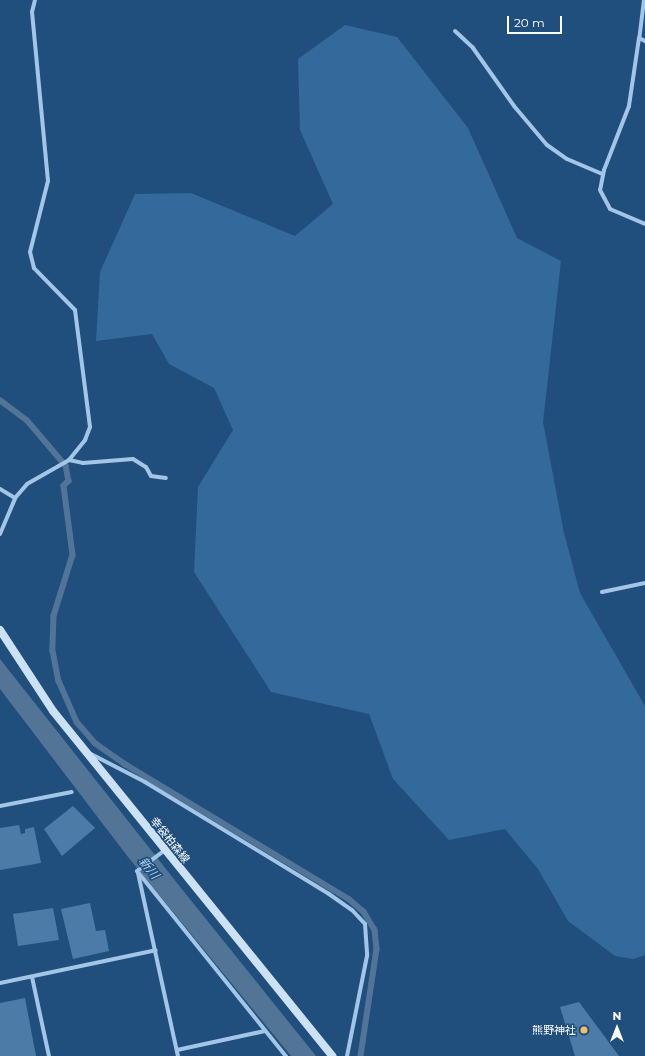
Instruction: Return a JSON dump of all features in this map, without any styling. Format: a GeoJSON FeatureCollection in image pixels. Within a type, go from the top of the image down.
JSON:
{"type":"FeatureCollection","features":[{"type":"Feature","properties":{"kind":"main road","name":"幸袋柏森線"},"geometry":{"type":"LineString","coordinates":[[0,630],[54,711],[161,853],[332,1056]]}},
{"type":"Feature","properties":{"kind":"street"},"geometry":{"type":"LineString","coordinates":[[0,534],[15,498],[27,484],[69,460],[85,440],[90,427],[75,310],[34,268],[30,252],[48,181],[32,12],[35,0]]}},
{"type":"Feature","properties":{"kind":"street"},"geometry":{"type":"LineString","coordinates":[[644,0],[630,106],[603,174],[600,190],[610,209],[645,224]]}},
{"type":"Feature","properties":{"kind":"street"},"geometry":{"type":"LineString","coordinates":[[455,31],[473,48],[514,106],[547,145],[567,159],[603,174]]}},
{"type":"Feature","properties":{"kind":"street"},"geometry":{"type":"LineString","coordinates":[[639,38],[645,41]]}},
{"type":"Feature","properties":{"kind":"street"},"geometry":{"type":"LineString","coordinates":[[69,460],[83,463],[133,458],[146,467],[152,476],[166,478]]}},
{"type":"Feature","properties":{"kind":"street"},"geometry":{"type":"LineString","coordinates":[[0,489],[15,498]]}},
{"type":"Feature","properties":{"kind":"street"},"geometry":{"type":"LineString","coordinates":[[602,592],[645,583]]}},
{"type":"Feature","properties":{"kind":"street"},"geometry":{"type":"LineString","coordinates":[[85,751],[145,782],[329,894],[352,910],[365,924],[367,956],[347,1056]]}},
{"type":"Feature","properties":{"kind":"street"},"geometry":{"type":"LineString","coordinates":[[0,806],[72,792]]}},
{"type":"Feature","properties":{"kind":"street"},"geometry":{"type":"LineString","coordinates":[[137,871],[161,853]]}},
{"type":"Feature","properties":{"kind":"street"},"geometry":{"type":"LineString","coordinates":[[137,871],[156,950],[178,1056]]}},
{"type":"Feature","properties":{"kind":"street"},"geometry":{"type":"LineString","coordinates":[[137,871],[286,1056]]}},
{"type":"Feature","properties":{"kind":"street"},"geometry":{"type":"LineString","coordinates":[[0,983],[156,950]]}},
{"type":"Feature","properties":{"kind":"street"},"geometry":{"type":"LineString","coordinates":[[32,977],[49,1056]]}},
{"type":"Feature","properties":{"kind":"street"},"geometry":{"type":"LineString","coordinates":[[177,1050],[265,1031]]}},
{"type":"Feature","properties":{"kind":"shaded area"},"geometry":{"type":"Polygon","coordinates":[[[345,25],[397,37],[468,128],[517,238],[561,261],[543,422],[564,533],[580,593],[645,706],[645,955],[633,959],[615,956],[568,921],[538,869],[505,829],[449,840],[393,779],[369,714],[271,692],[194,572],[198,487],[233,430],[214,388],[169,364],[152,334],[96,341],[100,272],[135,194],[191,193],[295,236],[333,204],[300,130],[298,59],[345,25]]]}},
{"type":"Feature","properties":{"kind":"water","name":"新川"},"geometry":{"type":"Polygon","coordinates":[[[0,659],[316,1056],[291,1056],[128,857],[0,689],[0,659]]]}},
{"type":"Feature","properties":{"kind":"building"},"geometry":{"type":"Polygon","coordinates":[[[73,806],[95,828],[62,856],[44,829],[73,806]]]}},
{"type":"Feature","properties":{"kind":"building"},"geometry":{"type":"Polygon","coordinates":[[[19,825],[21,834],[25,833],[25,829],[34,827],[41,863],[0,870],[0,828],[19,825]]]}},
{"type":"Feature","properties":{"kind":"building"},"geometry":{"type":"Polygon","coordinates":[[[90,903],[96,931],[105,930],[109,951],[73,959],[61,909],[90,903]]]}},
{"type":"Feature","properties":{"kind":"building"},"geometry":{"type":"Polygon","coordinates":[[[53,908],[59,940],[18,946],[13,914],[53,908]]]}},
{"type":"Feature","properties":{"kind":"building"},"geometry":{"type":"Polygon","coordinates":[[[25,998],[36,1056],[0,1056],[0,1003],[25,998]]]}},
{"type":"Feature","properties":{"kind":"building","name":"熊野神社"},"geometry":{"type":"Polygon","coordinates":[[[579,1002],[619,1056],[575,1056],[560,1007],[579,1002]]]}},
{"type":"Feature","properties":{"kind":"waterway"},"geometry":{"type":"LineString","coordinates":[[0,400],[27,420],[66,466],[69,481],[64,486],[73,555],[54,616],[53,651],[59,681],[77,722],[95,743],[125,764],[349,899],[364,912],[375,930],[377,949],[361,1056]]}},
{"type":"Feature","properties":{"kind":"place","name":"熊野神社"},"geometry":{"type":"Point","coordinates":[584,1030]}}]}
